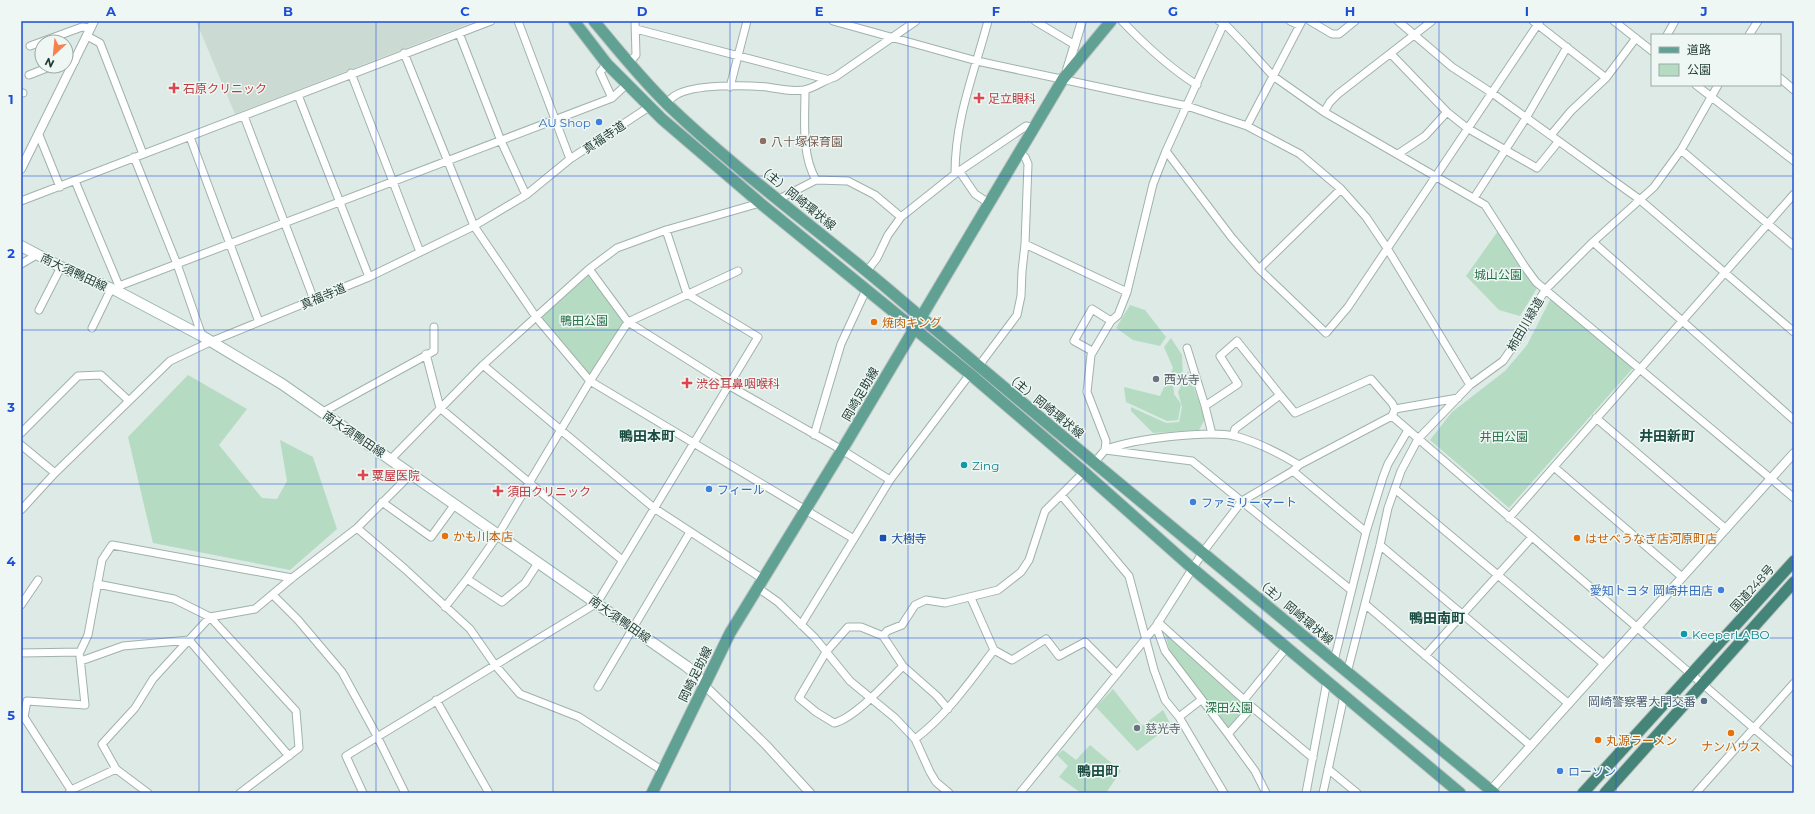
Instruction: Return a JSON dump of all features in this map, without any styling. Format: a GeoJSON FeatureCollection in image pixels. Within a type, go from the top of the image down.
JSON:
{"type":"FeatureCollection","features":[{"type":"Feature","properties":{"kind":"highway","name":"国道248号"},"geometry":{"type":"LineString","coordinates":[[1583,793],[1794,561]]}},
{"type":"Feature","properties":{"kind":"highway"},"geometry":{"type":"LineString","coordinates":[[1605,793],[1794,582]]}},
{"type":"Feature","properties":{"kind":"main road","name":"（主）岡崎環状線"},"geometry":{"type":"LineString","coordinates":[[574,21],[607,64],[649,107],[760,203],[913,329],[974,371],[1094,463],[1493,792]]}},
{"type":"Feature","properties":{"kind":"main road","name":"（主）岡崎環状線"},"geometry":{"type":"LineString","coordinates":[[594,21],[666,104],[711,145],[867,271],[921,317],[974,371],[1192,568],[1460,793]]}},
{"type":"Feature","properties":{"kind":"main road","name":"岡崎足助線"},"geometry":{"type":"LineString","coordinates":[[652,793],[730,633],[990,204],[1063,79],[1110,21]]}},
{"type":"Feature","properties":{"kind":"main road","name":"南大須鴨田線"},"geometry":{"type":"LineString","coordinates":[[21,246],[61,267],[116,289],[206,339],[282,384],[686,666],[695,673],[704,685]]}},
{"type":"Feature","properties":{"kind":"street"},"geometry":{"type":"LineString","coordinates":[[21,201],[190,137],[351,73],[491,21]]}},
{"type":"Feature","properties":{"kind":"street"},"geometry":{"type":"LineString","coordinates":[[518,21],[570,159]]}},
{"type":"Feature","properties":{"kind":"street"},"geometry":{"type":"LineString","coordinates":[[629,63],[636,55],[636,21]]}},
{"type":"Feature","properties":{"kind":"street"},"geometry":{"type":"LineString","coordinates":[[730,87],[747,21]]}},
{"type":"Feature","properties":{"kind":"street"},"geometry":{"type":"LineString","coordinates":[[833,21],[859,24],[892,38],[977,61],[1186,106],[1247,126],[1300,154],[1341,189],[1366,217],[1387,248],[1470,385]]}},
{"type":"Feature","properties":{"kind":"street"},"geometry":{"type":"LineString","coordinates":[[666,104],[675,96],[686,91],[712,86],[765,87],[790,91],[805,90],[826,79],[835,77],[916,21]]}},
{"type":"Feature","properties":{"kind":"street"},"geometry":{"type":"LineString","coordinates":[[988,21],[977,61],[967,88],[959,126],[957,173],[975,194],[990,204]]}},
{"type":"Feature","properties":{"kind":"street"},"geometry":{"type":"LineString","coordinates":[[1035,21],[1075,45]]}},
{"type":"Feature","properties":{"kind":"street"},"geometry":{"type":"LineString","coordinates":[[1063,79],[1082,21]]}},
{"type":"Feature","properties":{"kind":"street"},"geometry":{"type":"LineString","coordinates":[[1122,21],[1148,49],[1180,74],[1197,85]]}},
{"type":"Feature","properties":{"kind":"street"},"geometry":{"type":"LineString","coordinates":[[1247,126],[1300,23],[1290,21]]}},
{"type":"Feature","properties":{"kind":"street"},"geometry":{"type":"LineString","coordinates":[[1310,21],[1332,34],[1339,34],[1355,21]]}},
{"type":"Feature","properties":{"kind":"street"},"geometry":{"type":"LineString","coordinates":[[1398,21],[1452,67],[1492,93],[1639,199],[1794,332]]}},
{"type":"Feature","properties":{"kind":"street"},"geometry":{"type":"LineString","coordinates":[[1324,112],[1330,102],[1338,94],[1432,21]]}},
{"type":"Feature","properties":{"kind":"street"},"geometry":{"type":"LineString","coordinates":[[1614,21],[1651,50]]}},
{"type":"Feature","properties":{"kind":"street"},"geometry":{"type":"LineString","coordinates":[[1668,34],[1675,21]]}},
{"type":"Feature","properties":{"kind":"street"},"geometry":{"type":"LineString","coordinates":[[1750,34],[1758,21]]}},
{"type":"Feature","properties":{"kind":"street"},"geometry":{"type":"LineString","coordinates":[[1094,463],[1104,450],[1106,441],[1087,392],[1088,366],[1092,351],[1111,321],[1118,315],[1127,292],[1153,184],[1223,22],[1273,76],[1324,112],[1484,205],[1525,268],[1536,282],[1794,498]]}},
{"type":"Feature","properties":{"kind":"street"},"geometry":{"type":"LineString","coordinates":[[1166,151],[1232,238],[1259,269],[1326,333],[1348,307],[1467,128],[1492,93],[1537,22],[1606,78]]}},
{"type":"Feature","properties":{"kind":"street"},"geometry":{"type":"LineString","coordinates":[[30,46],[82,27],[91,28]]}},
{"type":"Feature","properties":{"kind":"street"},"geometry":{"type":"LineString","coordinates":[[21,169],[91,28]]}},
{"type":"Feature","properties":{"kind":"street"},"geometry":{"type":"LineString","coordinates":[[91,28],[100,44],[143,154]]}},
{"type":"Feature","properties":{"kind":"street"},"geometry":{"type":"LineString","coordinates":[[636,29],[826,79]]}},
{"type":"Feature","properties":{"kind":"street"},"geometry":{"type":"LineString","coordinates":[[459,33],[501,141],[526,195]]}},
{"type":"Feature","properties":{"kind":"street"},"geometry":{"type":"LineString","coordinates":[[1551,135],[1571,111],[1606,78],[1636,38]]}},
{"type":"Feature","properties":{"kind":"street"},"geometry":{"type":"LineString","coordinates":[[1474,198],[1526,118],[1567,47]]}},
{"type":"Feature","properties":{"kind":"street"},"geometry":{"type":"LineString","coordinates":[[404,53],[474,226],[536,317],[590,381],[854,539]]}},
{"type":"Feature","properties":{"kind":"street"},"geometry":{"type":"LineString","coordinates":[[1391,54],[1448,112],[1467,128],[1537,168],[1558,142]]}},
{"type":"Feature","properties":{"kind":"street"},"geometry":{"type":"LineString","coordinates":[[607,64],[600,72],[612,98]]}},
{"type":"Feature","properties":{"kind":"street"},"geometry":{"type":"LineString","coordinates":[[29,75],[34,73]]}},
{"type":"Feature","properties":{"kind":"street"},"geometry":{"type":"LineString","coordinates":[[351,73],[420,252]]}},
{"type":"Feature","properties":{"kind":"street"},"geometry":{"type":"LineString","coordinates":[[1781,79],[1794,90]]}},
{"type":"Feature","properties":{"kind":"street"},"geometry":{"type":"LineString","coordinates":[[92,328],[116,289],[176,264],[612,98],[627,84]]}},
{"type":"Feature","properties":{"kind":"street"},"geometry":{"type":"LineString","coordinates":[[1697,86],[1794,161]]}},
{"type":"Feature","properties":{"kind":"street","name":"柿田川緑道"},"geometry":{"type":"LineString","coordinates":[[1347,673],[1388,508],[1401,471],[1418,439],[1470,385],[1503,361],[1521,335],[1535,306],[1546,289],[1593,242],[1654,187],[1681,150],[1717,86]]}},
{"type":"Feature","properties":{"kind":"street"},"geometry":{"type":"LineString","coordinates":[[805,90],[806,143],[809,168],[816,180]]}},
{"type":"Feature","properties":{"kind":"street"},"geometry":{"type":"LineString","coordinates":[[298,95],[369,277]]}},
{"type":"Feature","properties":{"kind":"street","name":"真福寺道"},"geometry":{"type":"LineString","coordinates":[[21,510],[55,473],[128,400],[170,361],[206,339],[259,322],[369,277],[474,226],[526,195],[570,159],[649,107]]}},
{"type":"Feature","properties":{"kind":"street"},"geometry":{"type":"LineString","coordinates":[[1398,154],[1425,136],[1448,112]]}},
{"type":"Feature","properties":{"kind":"street"},"geometry":{"type":"LineString","coordinates":[[244,116],[314,300]]}},
{"type":"Feature","properties":{"kind":"street"},"geometry":{"type":"LineString","coordinates":[[867,271],[901,217],[957,173],[1026,126],[1035,128]]}},
{"type":"Feature","properties":{"kind":"street"},"geometry":{"type":"LineString","coordinates":[[39,135],[60,186]]}},
{"type":"Feature","properties":{"kind":"street"},"geometry":{"type":"LineString","coordinates":[[190,137],[259,322]]}},
{"type":"Feature","properties":{"kind":"street"},"geometry":{"type":"LineString","coordinates":[[1681,150],[1794,246]]}},
{"type":"Feature","properties":{"kind":"street"},"geometry":{"type":"LineString","coordinates":[[801,624],[890,480],[1017,315],[1021,296],[1025,244],[1028,164],[1025,157],[1020,152]]}},
{"type":"Feature","properties":{"kind":"street"},"geometry":{"type":"LineString","coordinates":[[134,158],[206,339]]}},
{"type":"Feature","properties":{"kind":"street"},"geometry":{"type":"LineString","coordinates":[[779,199],[816,180],[848,181],[875,195],[901,217]]}},
{"type":"Feature","properties":{"kind":"street"},"geometry":{"type":"LineString","coordinates":[[75,181],[116,289]]}},
{"type":"Feature","properties":{"kind":"street"},"geometry":{"type":"LineString","coordinates":[[1259,269],[1341,189]]}},
{"type":"Feature","properties":{"kind":"street"},"geometry":{"type":"LineString","coordinates":[[1509,518],[1794,194]]}},
{"type":"Feature","properties":{"kind":"street"},"geometry":{"type":"LineString","coordinates":[[391,459],[483,365],[589,269],[617,248],[666,230],[760,203]]}},
{"type":"Feature","properties":{"kind":"street"},"geometry":{"type":"LineString","coordinates":[[363,793],[346,756],[596,603],[758,337],[687,294],[666,230]]}},
{"type":"Feature","properties":{"kind":"street"},"geometry":{"type":"LineString","coordinates":[[1593,242],[1794,420]]}},
{"type":"Feature","properties":{"kind":"street"},"geometry":{"type":"LineString","coordinates":[[1025,244],[1127,292]]}},
{"type":"Feature","properties":{"kind":"street"},"geometry":{"type":"LineString","coordinates":[[21,264],[38,254]]}},
{"type":"Feature","properties":{"kind":"street"},"geometry":{"type":"LineString","coordinates":[[39,310],[61,267]]}},
{"type":"Feature","properties":{"kind":"street"},"geometry":{"type":"LineString","coordinates":[[589,269],[628,322],[728,385],[842,450],[890,480]]}},
{"type":"Feature","properties":{"kind":"street"},"geometry":{"type":"LineString","coordinates":[[444,607],[467,579],[498,535],[560,430],[628,322],[738,271]]}},
{"type":"Feature","properties":{"kind":"street"},"geometry":{"type":"LineString","coordinates":[[814,435],[841,344],[866,290]]}},
{"type":"Feature","properties":{"kind":"street"},"geometry":{"type":"LineString","coordinates":[[1092,351],[1074,341],[1092,308],[1111,321]]}},
{"type":"Feature","properties":{"kind":"street"},"geometry":{"type":"LineString","coordinates":[[323,412],[426,354],[434,351],[434,327]]}},
{"type":"Feature","properties":{"kind":"street"},"geometry":{"type":"LineString","coordinates":[[1205,406],[1238,384],[1220,356],[1237,340],[1294,413],[1371,379],[1393,412],[1408,430],[1794,763]]}},
{"type":"Feature","properties":{"kind":"street"},"geometry":{"type":"LineString","coordinates":[[1187,348],[1212,434]]}},
{"type":"Feature","properties":{"kind":"street"},"geometry":{"type":"LineString","coordinates":[[426,354],[440,408],[622,560]]}},
{"type":"Feature","properties":{"kind":"street"},"geometry":{"type":"LineString","coordinates":[[483,365],[654,508],[690,532],[760,584],[801,624],[850,681],[895,718],[916,739],[930,772],[936,782],[949,793]]}},
{"type":"Feature","properties":{"kind":"street"},"geometry":{"type":"LineString","coordinates":[[21,433],[78,376],[101,375],[128,400]]}},
{"type":"Feature","properties":{"kind":"street"},"geometry":{"type":"LineString","coordinates":[[1233,436],[1234,430],[1280,395]]}},
{"type":"Feature","properties":{"kind":"street"},"geometry":{"type":"LineString","coordinates":[[1020,793],[1157,624],[1203,552],[1242,501],[1294,471],[1299,465],[1393,412],[1458,398]]}},
{"type":"Feature","properties":{"kind":"street"},"geometry":{"type":"LineString","coordinates":[[1596,418],[1726,529]]}},
{"type":"Feature","properties":{"kind":"street"},"geometry":{"type":"LineString","coordinates":[[1334,661],[1366,532],[1388,464],[1408,430]]}},
{"type":"Feature","properties":{"kind":"street"},"geometry":{"type":"LineString","coordinates":[[1104,450],[1126,443],[1149,439],[1212,434],[1233,436],[1252,441],[1299,465]]}},
{"type":"Feature","properties":{"kind":"street"},"geometry":{"type":"LineString","coordinates":[[21,445],[55,473]]}},
{"type":"Feature","properties":{"kind":"street"},"geometry":{"type":"LineString","coordinates":[[1104,450],[1192,461],[1351,590]]}},
{"type":"Feature","properties":{"kind":"street"},"geometry":{"type":"LineString","coordinates":[[1493,792],[1531,746],[1794,453]]}},
{"type":"Feature","properties":{"kind":"street"},"geometry":{"type":"LineString","coordinates":[[1554,467],[1682,577]]}},
{"type":"Feature","properties":{"kind":"street"},"geometry":{"type":"LineString","coordinates":[[1294,471],[1366,532]]}},
{"type":"Feature","properties":{"kind":"street"},"geometry":{"type":"LineString","coordinates":[[883,636],[887,631],[902,625],[914,605],[926,600],[945,603],[971,598],[998,590],[1021,572],[1029,560],[1045,511],[1062,496],[1084,472]]}},
{"type":"Feature","properties":{"kind":"street"},"geometry":{"type":"LineString","coordinates":[[148,793],[116,769],[102,744],[135,708],[152,679],[210,617],[255,609],[292,578],[357,528],[411,474]]}},
{"type":"Feature","properties":{"kind":"street"},"geometry":{"type":"LineString","coordinates":[[1395,489],[1604,664]]}},
{"type":"Feature","properties":{"kind":"street"},"geometry":{"type":"LineString","coordinates":[[1062,496],[1129,576],[1147,636],[1154,670],[1165,700],[1180,717],[1224,793]]}},
{"type":"Feature","properties":{"kind":"street"},"geometry":{"type":"LineString","coordinates":[[382,502],[431,537],[455,504]]}},
{"type":"Feature","properties":{"kind":"street"},"geometry":{"type":"LineString","coordinates":[[357,528],[405,569],[444,607],[470,629],[495,665],[520,694],[580,717],[663,771]]}},
{"type":"Feature","properties":{"kind":"street"},"geometry":{"type":"LineString","coordinates":[[598,687],[690,532]]}},
{"type":"Feature","properties":{"kind":"street"},"geometry":{"type":"LineString","coordinates":[[1425,656],[1532,537]]}},
{"type":"Feature","properties":{"kind":"street"},"geometry":{"type":"LineString","coordinates":[[116,769],[70,791],[24,717],[27,701],[85,705],[80,652],[88,635],[102,560],[112,545],[292,578]]}},
{"type":"Feature","properties":{"kind":"street"},"geometry":{"type":"LineString","coordinates":[[1380,545],[1569,704]]}},
{"type":"Feature","properties":{"kind":"street"},"geometry":{"type":"LineString","coordinates":[[467,579],[502,602],[525,583],[538,562]]}},
{"type":"Feature","properties":{"kind":"street"},"geometry":{"type":"LineString","coordinates":[[21,606],[38,580]]}},
{"type":"Feature","properties":{"kind":"street"},"geometry":{"type":"LineString","coordinates":[[97,584],[174,599],[210,617],[296,711],[299,748],[249,790],[240,793]]}},
{"type":"Feature","properties":{"kind":"street"},"geometry":{"type":"LineString","coordinates":[[273,594],[298,620],[342,672],[377,736],[405,793]]}},
{"type":"Feature","properties":{"kind":"street"},"geometry":{"type":"LineString","coordinates":[[971,598],[994,650],[1012,660],[1046,639],[1059,656],[1085,642],[1117,674]]}},
{"type":"Feature","properties":{"kind":"street"},"geometry":{"type":"LineString","coordinates":[[1365,604],[1531,746]]}},
{"type":"Feature","properties":{"kind":"street"},"geometry":{"type":"LineString","coordinates":[[1157,624],[1165,651],[1255,771],[1266,793]]}},
{"type":"Feature","properties":{"kind":"street"},"geometry":{"type":"LineString","coordinates":[[1157,624],[1313,758]]}},
{"type":"Feature","properties":{"kind":"street"},"geometry":{"type":"LineString","coordinates":[[903,666],[872,699],[842,722],[834,723],[816,712],[799,698],[826,652],[848,627],[861,627],[883,636],[903,666],[937,696],[948,709]]}},
{"type":"Feature","properties":{"kind":"street"},"geometry":{"type":"LineString","coordinates":[[81,661],[123,646],[189,640]]}},
{"type":"Feature","properties":{"kind":"street"},"geometry":{"type":"LineString","coordinates":[[189,640],[289,756]]}},
{"type":"Feature","properties":{"kind":"street"},"geometry":{"type":"LineString","coordinates":[[1244,700],[1287,647]]}},
{"type":"Feature","properties":{"kind":"street"},"geometry":{"type":"LineString","coordinates":[[916,739],[948,709],[994,650]]}},
{"type":"Feature","properties":{"kind":"street"},"geometry":{"type":"LineString","coordinates":[[21,653],[80,652]]}},
{"type":"Feature","properties":{"kind":"street"},"geometry":{"type":"LineString","coordinates":[[1306,793],[1327,681]]}},
{"type":"Feature","properties":{"kind":"street"},"geometry":{"type":"LineString","coordinates":[[1696,793],[1794,683]]}},
{"type":"Feature","properties":{"kind":"street"},"geometry":{"type":"LineString","coordinates":[[704,685],[766,745],[810,793]]}},
{"type":"Feature","properties":{"kind":"street"},"geometry":{"type":"LineString","coordinates":[[1323,793],[1344,696]]}},
{"type":"Feature","properties":{"kind":"street"},"geometry":{"type":"LineString","coordinates":[[436,700],[489,793]]}},
{"type":"Feature","properties":{"kind":"street"},"geometry":{"type":"LineString","coordinates":[[1180,717],[1201,700]]}},
{"type":"Feature","properties":{"kind":"street"},"geometry":{"type":"LineString","coordinates":[[1228,734],[1252,707]]}},
{"type":"Feature","properties":{"kind":"street"},"geometry":{"type":"LineString","coordinates":[[1328,769],[1357,793]]}},
{"type":"Feature","properties":{"kind":"shaded area"},"geometry":{"type":"Polygon","coordinates":[[[196,21],[476,21],[235,114],[196,21]]]}},
{"type":"Feature","properties":{"kind":"green space","name":"城山公園"},"geometry":{"type":"Polygon","coordinates":[[[1498,231],[1537,288],[1520,316],[1499,310],[1466,276],[1498,231]]]}},
{"type":"Feature","properties":{"kind":"green space","name":"鴨田公園"},"geometry":{"type":"Polygon","coordinates":[[[588,274],[624,322],[589,376],[539,317],[588,274]]]}},
{"type":"Feature","properties":{"kind":"green space","name":"井田公園"},"geometry":{"type":"Polygon","coordinates":[[[1552,296],[1633,368],[1509,508],[1430,440],[1452,412],[1505,371],[1527,345],[1552,296]]]}},
{"type":"Feature","properties":{"kind":"green space"},"geometry":{"type":"Polygon","coordinates":[[[1130,305],[1145,310],[1166,337],[1160,346],[1133,340],[1116,328],[1130,305]]]}},
{"type":"Feature","properties":{"kind":"green space"},"geometry":{"type":"Polygon","coordinates":[[[1171,338],[1182,355],[1183,379],[1173,382],[1174,394],[1181,404],[1178,420],[1167,421],[1126,402],[1124,387],[1160,396],[1173,368],[1164,347],[1171,338]]]}},
{"type":"Feature","properties":{"kind":"green space"},"geometry":{"type":"Polygon","coordinates":[[[1188,371],[1205,419],[1199,430],[1153,433],[1131,411],[1131,407],[1166,423],[1179,422],[1182,407],[1178,392],[1188,371]]]}},
{"type":"Feature","properties":{"kind":"green space"},"geometry":{"type":"Polygon","coordinates":[[[188,375],[247,409],[219,445],[262,498],[277,499],[287,481],[280,440],[313,457],[337,529],[290,570],[153,543],[128,437],[188,375]]]}},
{"type":"Feature","properties":{"kind":"green space","name":"深田公園"},"geometry":{"type":"Polygon","coordinates":[[[1164,630],[1247,706],[1228,728],[1170,652],[1164,630]]]}},
{"type":"Feature","properties":{"kind":"green space"},"geometry":{"type":"Polygon","coordinates":[[[1113,689],[1142,726],[1163,710],[1171,725],[1137,751],[1096,707],[1113,689]]]}},
{"type":"Feature","properties":{"kind":"green space"},"geometry":{"type":"Polygon","coordinates":[[[1090,745],[1121,771],[1106,793],[1081,793],[1059,777],[1068,766],[1057,755],[1063,750],[1076,760],[1090,745]]]}},
{"type":"Feature","properties":{"kind":"place","name":"石原クリニック"},"geometry":{"type":"Point","coordinates":[174,88]}},
{"type":"Feature","properties":{"kind":"place","name":"足立眼科"},"geometry":{"type":"Point","coordinates":[979,98]}},
{"type":"Feature","properties":{"kind":"place","name":"AU Shop"},"geometry":{"type":"Point","coordinates":[599,122]}},
{"type":"Feature","properties":{"kind":"place","name":"八十塚保育園"},"geometry":{"type":"Point","coordinates":[763,141]}},
{"type":"Feature","properties":{"kind":"place","name":"焼肉キング"},"geometry":{"type":"Point","coordinates":[874,322]}},
{"type":"Feature","properties":{"kind":"place","name":"西光寺"},"geometry":{"type":"Point","coordinates":[1156,379]}},
{"type":"Feature","properties":{"kind":"place","name":"渋谷耳鼻咽喉科"},"geometry":{"type":"Point","coordinates":[687,383]}},
{"type":"Feature","properties":{"kind":"place","name":"Zing"},"geometry":{"type":"Point","coordinates":[964,465]}},
{"type":"Feature","properties":{"kind":"place","name":"粟屋医院"},"geometry":{"type":"Point","coordinates":[363,475]}},
{"type":"Feature","properties":{"kind":"place","name":"フィール"},"geometry":{"type":"Point","coordinates":[709,489]}},
{"type":"Feature","properties":{"kind":"place","name":"須田クリニック"},"geometry":{"type":"Point","coordinates":[498,491]}},
{"type":"Feature","properties":{"kind":"place","name":"ファミリーマート"},"geometry":{"type":"Point","coordinates":[1193,502]}},
{"type":"Feature","properties":{"kind":"place","name":"かも川本店"},"geometry":{"type":"Point","coordinates":[445,536]}},
{"type":"Feature","properties":{"kind":"place","name":"大樹寺"},"geometry":{"type":"Point","coordinates":[883,538]}},
{"type":"Feature","properties":{"kind":"place","name":"はせべうなぎ店河原町店"},"geometry":{"type":"Point","coordinates":[1577,538]}},
{"type":"Feature","properties":{"kind":"place","name":"愛知トヨタ 岡崎井田店"},"geometry":{"type":"Point","coordinates":[1721,590]}},
{"type":"Feature","properties":{"kind":"place","name":"KeeperLABO"},"geometry":{"type":"Point","coordinates":[1684,634]}},
{"type":"Feature","properties":{"kind":"place","name":"岡崎警察署大門交番"},"geometry":{"type":"Point","coordinates":[1704,701]}},
{"type":"Feature","properties":{"kind":"place","name":"慈光寺"},"geometry":{"type":"Point","coordinates":[1137,728]}},
{"type":"Feature","properties":{"kind":"place","name":"ナンハウス"},"geometry":{"type":"Point","coordinates":[1731,733]}},
{"type":"Feature","properties":{"kind":"place","name":"丸源ラーメン"},"geometry":{"type":"Point","coordinates":[1598,740]}},
{"type":"Feature","properties":{"kind":"place","name":"ローソン"},"geometry":{"type":"Point","coordinates":[1560,771]}},
{"type":"Feature","properties":{"kind":"district","name":"鴨田本町"},"geometry":{"type":"Point","coordinates":[647,436]}},
{"type":"Feature","properties":{"kind":"district","name":"井田新町"},"geometry":{"type":"Point","coordinates":[1667,436]}},
{"type":"Feature","properties":{"kind":"district","name":"鴨田南町"},"geometry":{"type":"Point","coordinates":[1437,618]}},
{"type":"Feature","properties":{"kind":"district","name":"鴨田町"},"geometry":{"type":"Point","coordinates":[1098,771]}}]}
